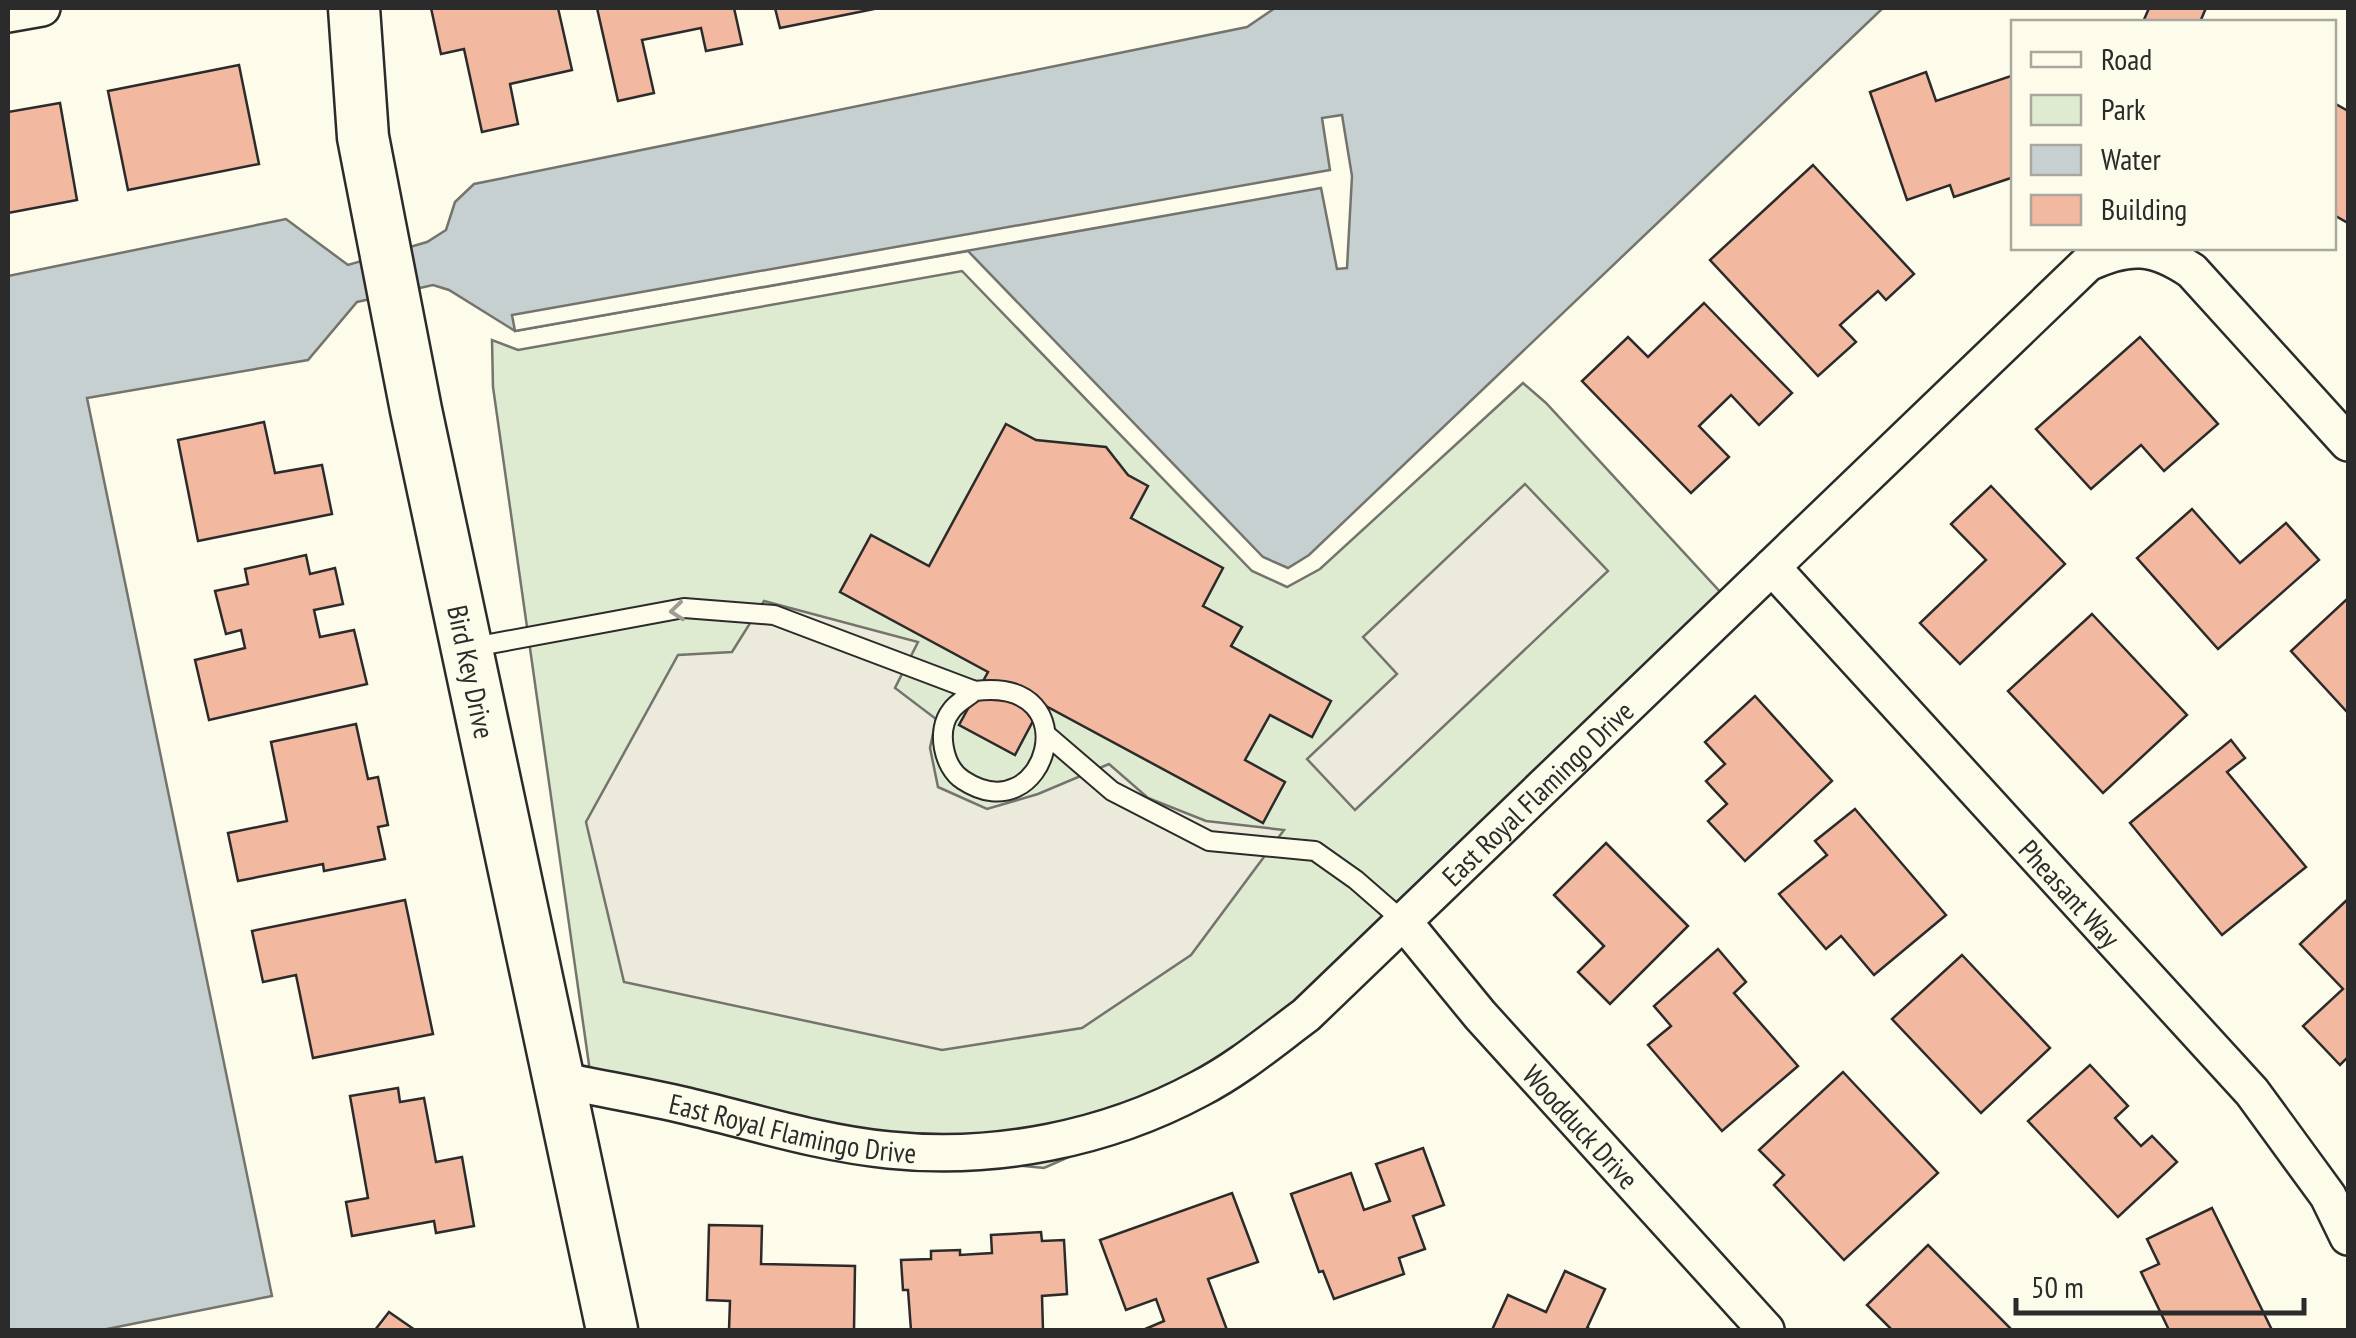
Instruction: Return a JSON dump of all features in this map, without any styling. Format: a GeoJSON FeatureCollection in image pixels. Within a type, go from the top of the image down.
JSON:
{"type":"FeatureCollection","features":[{"type":"Feature","properties":{"kind":"street"},"geometry":{"type":"LineString","coordinates":[[8,14],[42,8]]}},
{"type":"Feature","properties":{"kind":"street","name":"Bird Key Drive"},"geometry":{"type":"LineString","coordinates":[[354,8],[363,137],[416,410],[612,1330]]}},
{"type":"Feature","properties":{"kind":"street","name":"East Royal Flamingo Drive"},"geometry":{"type":"LineString","coordinates":[[560,1080],[686,1106],[806,1138],[889,1150],[980,1151],[1070,1138],[1155,1111],[1234,1069],[1306,1015],[2088,263],[2112,252],[2133,250]]}},
{"type":"Feature","properties":{"kind":"street","name":"East Royal Flamingo Drive"},"geometry":{"type":"LineString","coordinates":[[2148,250],[2170,256],[2192,271],[2348,442]]}},
{"type":"Feature","properties":{"kind":"street","name":"Pheasant Way"},"geometry":{"type":"LineString","coordinates":[[1772,567],[2252,1092],[2328,1196],[2348,1236]]}},
{"type":"Feature","properties":{"kind":"street","name":"Woodduck Drive"},"geometry":{"type":"LineString","coordinates":[[1403,921],[1480,1015],[1766,1330]]}},
{"type":"Feature","properties":{"kind":"lane"},"geometry":{"type":"LineString","coordinates":[[467,648],[684,608],[774,616],[975,691],[1000,688],[1023,696],[1040,713],[1048,736],[1112,792],[1209,841],[1315,851],[1403,921]]}},
{"type":"Feature","properties":{"kind":"lane"},"geometry":{"type":"LineString","coordinates":[[975,691],[950,712],[942,744],[954,774],[982,792],[1015,790],[1040,768],[1048,736]]}},
{"type":"Feature","properties":{"kind":"green space"},"geometry":{"type":"Polygon","coordinates":[[[962,271],[1252,571],[1287,587],[1320,569],[1523,383],[1546,403],[1735,608],[1432,889],[1162,1116],[1044,1168],[773,1142],[592,1086],[493,387],[492,340],[518,350],[962,271]]]}},
{"type":"Feature","properties":{"kind":"shaded area"},"geometry":{"type":"Polygon","coordinates":[[[1525,484],[1608,571],[1355,810],[1307,759],[1397,674],[1363,637],[1525,484]]]}},
{"type":"Feature","properties":{"kind":"shaded area"},"geometry":{"type":"Polygon","coordinates":[[[764,601],[918,642],[895,688],[936,719],[930,748],[938,787],[987,809],[1038,794],[1109,764],[1148,798],[1206,821],[1284,830],[1191,955],[1082,1028],[942,1050],[624,982],[586,822],[678,655],[732,652],[764,601]]]}},
{"type":"Feature","properties":{"kind":"water"},"geometry":{"type":"Polygon","coordinates":[[[1275,8],[1883,8],[1309,555],[1288,568],[1263,557],[968,251],[515,331],[449,290],[433,285],[357,302],[308,360],[87,398],[272,1296],[102,1330],[8,1330],[8,276],[286,219],[348,265],[427,242],[446,230],[455,202],[474,184],[1247,27],[1275,8]]]}},
{"type":"Feature","properties":{"kind":"pier"},"geometry":{"type":"Polygon","coordinates":[[[1342,115],[1352,176],[1347,268],[1337,269],[1321,188],[515,331],[512,315],[1330,170],[1322,118],[1342,115]]]}},
{"type":"Feature","properties":{"kind":"building"},"geometry":{"type":"Polygon","coordinates":[[[431,8],[558,8],[572,70],[510,84],[518,124],[482,132],[464,49],[441,54],[431,8]]]}},
{"type":"Feature","properties":{"kind":"building"},"geometry":{"type":"Polygon","coordinates":[[[597,8],[734,8],[742,44],[706,51],[701,28],[642,40],[654,93],[618,101],[597,8]]]}},
{"type":"Feature","properties":{"kind":"building"},"geometry":{"type":"Polygon","coordinates":[[[775,8],[879,8],[780,28],[775,8]]]}},
{"type":"Feature","properties":{"kind":"building"},"geometry":{"type":"Polygon","coordinates":[[[2149,8],[2206,8],[2201,20],[2144,20],[2149,8]]]}},
{"type":"Feature","properties":{"kind":"building"},"geometry":{"type":"Polygon","coordinates":[[[239,65],[259,164],[128,190],[108,91],[239,65]]]}},
{"type":"Feature","properties":{"kind":"building"},"geometry":{"type":"Polygon","coordinates":[[[1926,72],[1936,101],[2011,76],[2011,178],[1954,197],[1950,185],[1907,200],[1870,92],[1926,72]]]}},
{"type":"Feature","properties":{"kind":"building"},"geometry":{"type":"Polygon","coordinates":[[[60,103],[77,200],[8,213],[8,112],[60,103]]]}},
{"type":"Feature","properties":{"kind":"building"},"geometry":{"type":"Polygon","coordinates":[[[2336,104],[2348,111],[2348,223],[2336,216],[2336,104]]]}},
{"type":"Feature","properties":{"kind":"building"},"geometry":{"type":"Polygon","coordinates":[[[1813,165],[1914,274],[1886,300],[1878,291],[1840,325],[1856,342],[1818,376],[1710,260],[1813,165]]]}},
{"type":"Feature","properties":{"kind":"building"},"geometry":{"type":"Polygon","coordinates":[[[1704,303],[1792,393],[1759,425],[1731,395],[1699,426],[1729,457],[1691,493],[1582,381],[1628,337],[1648,357],[1704,303]]]}},
{"type":"Feature","properties":{"kind":"building"},"geometry":{"type":"Polygon","coordinates":[[[2140,337],[2218,424],[2164,471],[2141,445],[2091,489],[2036,429],[2140,337]]]}},
{"type":"Feature","properties":{"kind":"building"},"geometry":{"type":"Polygon","coordinates":[[[264,422],[275,473],[322,465],[332,514],[198,541],[178,440],[264,422]]]}},
{"type":"Feature","properties":{"kind":"building"},"geometry":{"type":"Polygon","coordinates":[[[1006,424],[1036,440],[1106,447],[1128,475],[1148,486],[1131,518],[1223,568],[1203,606],[1242,627],[1231,646],[1331,701],[1312,737],[1270,715],[1245,760],[1285,782],[1263,823],[1042,704],[1015,755],[959,725],[988,672],[840,592],[871,535],[929,566],[1006,424]]]}},
{"type":"Feature","properties":{"kind":"building"},"geometry":{"type":"Polygon","coordinates":[[[1991,486],[2065,564],[1960,664],[1920,623],[1986,560],[1951,524],[1991,486]]]}},
{"type":"Feature","properties":{"kind":"building"},"geometry":{"type":"Polygon","coordinates":[[[2192,509],[2240,563],[2286,523],[2319,560],[2218,649],[2137,558],[2192,509]]]}},
{"type":"Feature","properties":{"kind":"building"},"geometry":{"type":"Polygon","coordinates":[[[306,555],[310,574],[335,568],[343,604],[314,610],[320,637],[354,630],[367,684],[209,720],[195,660],[245,648],[241,630],[226,634],[215,591],[248,584],[245,569],[306,555]]]}},
{"type":"Feature","properties":{"kind":"building"},"geometry":{"type":"Polygon","coordinates":[[[2348,601],[2348,713],[2291,651],[2348,601]]]}},
{"type":"Feature","properties":{"kind":"building"},"geometry":{"type":"Polygon","coordinates":[[[2092,614],[2187,715],[2103,793],[2008,691],[2092,614]]]}},
{"type":"Feature","properties":{"kind":"building"},"geometry":{"type":"Polygon","coordinates":[[[1755,696],[1832,781],[1745,861],[1708,821],[1727,804],[1706,781],[1725,764],[1705,742],[1755,696]]]}},
{"type":"Feature","properties":{"kind":"building"},"geometry":{"type":"Polygon","coordinates":[[[356,724],[368,779],[378,777],[388,825],[378,827],[385,859],[324,871],[323,864],[238,881],[228,833],[287,821],[271,742],[356,724]]]}},
{"type":"Feature","properties":{"kind":"building"},"geometry":{"type":"Polygon","coordinates":[[[2231,740],[2245,758],[2227,772],[2306,867],[2222,935],[2130,823],[2231,740]]]}},
{"type":"Feature","properties":{"kind":"building"},"geometry":{"type":"Polygon","coordinates":[[[1855,809],[1946,915],[1874,975],[1841,936],[1826,949],[1779,894],[1827,855],[1815,841],[1855,809]]]}},
{"type":"Feature","properties":{"kind":"building"},"geometry":{"type":"Polygon","coordinates":[[[1606,843],[1688,926],[1610,1004],[1578,972],[1604,946],[1554,895],[1606,843]]]}},
{"type":"Feature","properties":{"kind":"building"},"geometry":{"type":"Polygon","coordinates":[[[2348,899],[2348,1057],[2340,1065],[2303,1026],[2343,989],[2300,944],[2348,899]]]}},
{"type":"Feature","properties":{"kind":"building"},"geometry":{"type":"Polygon","coordinates":[[[405,900],[433,1034],[313,1058],[296,975],[263,982],[252,931],[405,900]]]}},
{"type":"Feature","properties":{"kind":"building"},"geometry":{"type":"Polygon","coordinates":[[[1718,949],[1746,982],[1734,993],[1798,1066],[1722,1131],[1648,1045],[1671,1026],[1654,1006],[1718,949]]]}},
{"type":"Feature","properties":{"kind":"building"},"geometry":{"type":"Polygon","coordinates":[[[1962,955],[2050,1048],[1981,1113],[1892,1019],[1962,955]]]}},
{"type":"Feature","properties":{"kind":"building"},"geometry":{"type":"Polygon","coordinates":[[[2090,1065],[2128,1106],[2115,1118],[2141,1146],[2152,1136],[2177,1162],[2118,1217],[2028,1121],[2090,1065]]]}},
{"type":"Feature","properties":{"kind":"building"},"geometry":{"type":"Polygon","coordinates":[[[1843,1072],[1938,1173],[1844,1260],[1774,1185],[1784,1175],[1759,1150],[1843,1072]]]}},
{"type":"Feature","properties":{"kind":"building"},"geometry":{"type":"Polygon","coordinates":[[[398,1088],[400,1102],[424,1098],[436,1162],[462,1157],[474,1226],[436,1233],[434,1221],[352,1236],[346,1202],[368,1198],[350,1096],[398,1088]]]}},
{"type":"Feature","properties":{"kind":"building"},"geometry":{"type":"Polygon","coordinates":[[[1423,1148],[1444,1205],[1413,1216],[1425,1249],[1399,1258],[1404,1274],[1334,1299],[1323,1271],[1319,1272],[1291,1194],[1351,1173],[1364,1210],[1390,1201],[1376,1164],[1423,1148]]]}},
{"type":"Feature","properties":{"kind":"building"},"geometry":{"type":"Polygon","coordinates":[[[1232,1193],[1258,1262],[1208,1279],[1227,1330],[1143,1330],[1164,1321],[1156,1299],[1126,1310],[1100,1240],[1232,1193]]]}},
{"type":"Feature","properties":{"kind":"building"},"geometry":{"type":"Polygon","coordinates":[[[2212,1208],[2272,1330],[2169,1330],[2141,1272],[2159,1264],[2147,1239],[2212,1208]]]}},
{"type":"Feature","properties":{"kind":"building"},"geometry":{"type":"Polygon","coordinates":[[[709,1225],[762,1226],[761,1264],[855,1266],[854,1330],[729,1330],[730,1301],[707,1300],[709,1225]]]}},
{"type":"Feature","properties":{"kind":"building"},"geometry":{"type":"Polygon","coordinates":[[[1041,1232],[1042,1241],[1064,1240],[1067,1294],[1042,1296],[1043,1330],[911,1330],[901,1260],[931,1259],[931,1251],[960,1250],[960,1255],[992,1253],[991,1235],[1041,1232]]]}},
{"type":"Feature","properties":{"kind":"building"},"geometry":{"type":"Polygon","coordinates":[[[1928,1245],[2012,1330],[1892,1330],[1867,1305],[1928,1245]]]}},
{"type":"Feature","properties":{"kind":"building"},"geometry":{"type":"Polygon","coordinates":[[[1565,1271],[1605,1289],[1587,1328],[1592,1330],[1492,1330],[1508,1295],[1546,1312],[1565,1271]]]}},
{"type":"Feature","properties":{"kind":"building"},"geometry":{"type":"Polygon","coordinates":[[[389,1312],[415,1330],[375,1330],[389,1312]]]}}]}
